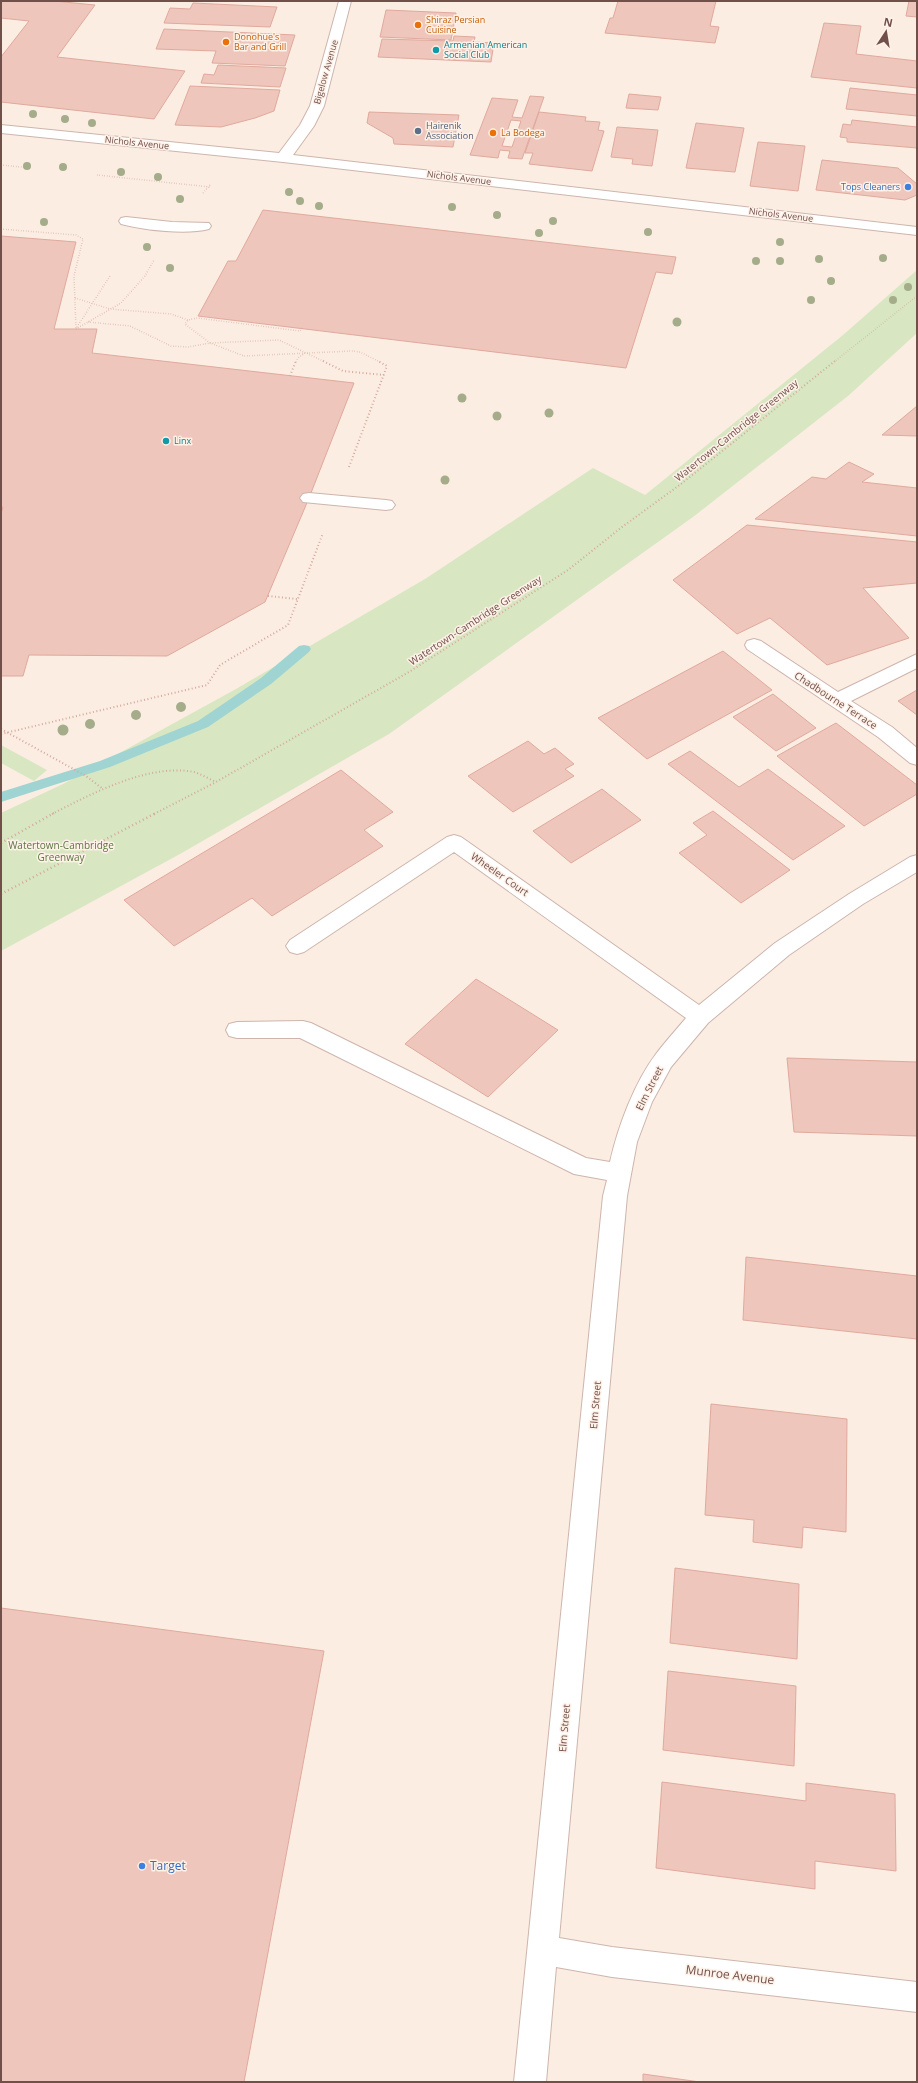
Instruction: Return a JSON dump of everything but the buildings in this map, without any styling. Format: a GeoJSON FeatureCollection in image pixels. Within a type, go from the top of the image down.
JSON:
{"type":"FeatureCollection","features":[{"type":"Feature","properties":{"kind":"street","name":"Bigelow Avenue"},"geometry":{"type":"LineString","coordinates":[[283,158],[307,126],[317,106],[345,1]]}},
{"type":"Feature","properties":{"kind":"street","name":"Nichols Avenue"},"geometry":{"type":"LineString","coordinates":[[1,129],[283,158],[917,231]]}},
{"type":"Feature","properties":{"kind":"street"},"geometry":{"type":"LineString","coordinates":[[126,221],[172,226],[204,226]]}},
{"type":"Feature","properties":{"kind":"street"},"geometry":{"type":"LineString","coordinates":[[309,498],[386,505]]}},
{"type":"Feature","properties":{"kind":"street","name":"Chadbourne Terrace"},"geometry":{"type":"LineString","coordinates":[[754,646],[885,732],[917,758]]}},
{"type":"Feature","properties":{"kind":"street"},"geometry":{"type":"LineString","coordinates":[[837,700],[917,660]]}},
{"type":"Feature","properties":{"kind":"street","name":"Wheeler Court"},"geometry":{"type":"LineString","coordinates":[[297,946],[454,842],[700,1017]]}},
{"type":"Feature","properties":{"kind":"street","name":"Elm Street"},"geometry":{"type":"LineString","coordinates":[[530,2082],[615,1196],[626,1142],[641,1101],[663,1061],[700,1017],[782,949],[856,899],[917,862]]}},
{"type":"Feature","properties":{"kind":"street"},"geometry":{"type":"LineString","coordinates":[[237,1030],[302,1029],[582,1167],[620,1173]]}},
{"type":"Feature","properties":{"kind":"street","name":"Munroe Avenue"},"geometry":{"type":"LineString","coordinates":[[543,1950],[612,1962],[917,1997]]}},
{"type":"Feature","properties":{"kind":"path"},"geometry":{"type":"LineString","coordinates":[[1,165],[35,168]]}},
{"type":"Feature","properties":{"kind":"path"},"geometry":{"type":"LineString","coordinates":[[95,175],[210,187]]}},
{"type":"Feature","properties":{"kind":"path"},"geometry":{"type":"LineString","coordinates":[[202,193],[210,187],[212,182]]}},
{"type":"Feature","properties":{"kind":"path"},"geometry":{"type":"LineString","coordinates":[[1,229],[81,236],[83,239],[74,276],[76,329]]}},
{"type":"Feature","properties":{"kind":"path"},"geometry":{"type":"LineString","coordinates":[[76,329],[110,276]]}},
{"type":"Feature","properties":{"kind":"path"},"geometry":{"type":"LineString","coordinates":[[76,329],[121,303],[145,276]]}},
{"type":"Feature","properties":{"kind":"path","name":"Watertown-Cambridge Greenway"},"geometry":{"type":"LineString","coordinates":[[1,894],[216,782],[410,672],[568,570],[622,527],[681,484],[917,296]]}},
{"type":"Feature","properties":{"kind":"path"},"geometry":{"type":"LineString","coordinates":[[75,298],[110,310],[171,314],[188,320],[197,318],[300,331],[302,328]]}},
{"type":"Feature","properties":{"kind":"path"},"geometry":{"type":"LineString","coordinates":[[216,321],[219,318]]}},
{"type":"Feature","properties":{"kind":"path"},"geometry":{"type":"LineString","coordinates":[[1,734],[207,685],[220,665],[288,625],[387,366],[360,352],[244,356],[210,343],[185,324],[188,320]]}},
{"type":"Feature","properties":{"kind":"path"},"geometry":{"type":"LineString","coordinates":[[88,322],[130,326],[171,346],[188,347],[210,343],[279,340],[343,372],[384,375]]}},
{"type":"Feature","properties":{"kind":"path"},"geometry":{"type":"LineString","coordinates":[[290,376],[298,358],[305,353]]}},
{"type":"Feature","properties":{"kind":"path"},"geometry":{"type":"LineString","coordinates":[[268,596],[297,599]]}},
{"type":"Feature","properties":{"kind":"path"},"geometry":{"type":"LineString","coordinates":[[1,729],[86,776],[103,789]]}},
{"type":"Feature","properties":{"kind":"path"},"geometry":{"type":"LineString","coordinates":[[1,843],[103,789],[158,772],[196,772],[207,775],[216,782]]}},
{"type":"Feature","properties":{"kind":"green space","name":"Watertown-Cambridge Greenway"},"geometry":{"type":"Polygon","coordinates":[[[917,270],[917,333],[848,396],[693,517],[389,734],[180,854],[1,951],[1,813],[63,784],[236,689],[425,579],[593,468],[645,495],[843,335],[917,270]]]}},
{"type":"Feature","properties":{"kind":"green space"},"geometry":{"type":"Polygon","coordinates":[[[1,745],[47,770],[34,781],[1,763],[1,745]]]}},
{"type":"Feature","properties":{"kind":"waterway"},"geometry":{"type":"LineString","coordinates":[[1,797],[105,764],[203,724],[266,681],[304,649]]}},
{"type":"Feature","properties":{"kind":"place","name":"Shiraz Persian Cuisine"},"geometry":{"type":"Point","coordinates":[418,25]}},
{"type":"Feature","properties":{"kind":"place","name":"Donohue's Bar and Grill"},"geometry":{"type":"Point","coordinates":[226,42]}},
{"type":"Feature","properties":{"kind":"place","name":"Armenian American Social Club"},"geometry":{"type":"Point","coordinates":[436,50]}},
{"type":"Feature","properties":{"kind":"place","name":"Hairenik Association"},"geometry":{"type":"Point","coordinates":[418,131]}},
{"type":"Feature","properties":{"kind":"place","name":"La Bodega"},"geometry":{"type":"Point","coordinates":[493,133]}},
{"type":"Feature","properties":{"kind":"place","name":"Tops Cleaners"},"geometry":{"type":"Point","coordinates":[908,187]}},
{"type":"Feature","properties":{"kind":"place","name":"Linx"},"geometry":{"type":"Point","coordinates":[166,441]}},
{"type":"Feature","properties":{"kind":"place","name":"Target"},"geometry":{"type":"Point","coordinates":[142,1866]}}]}
